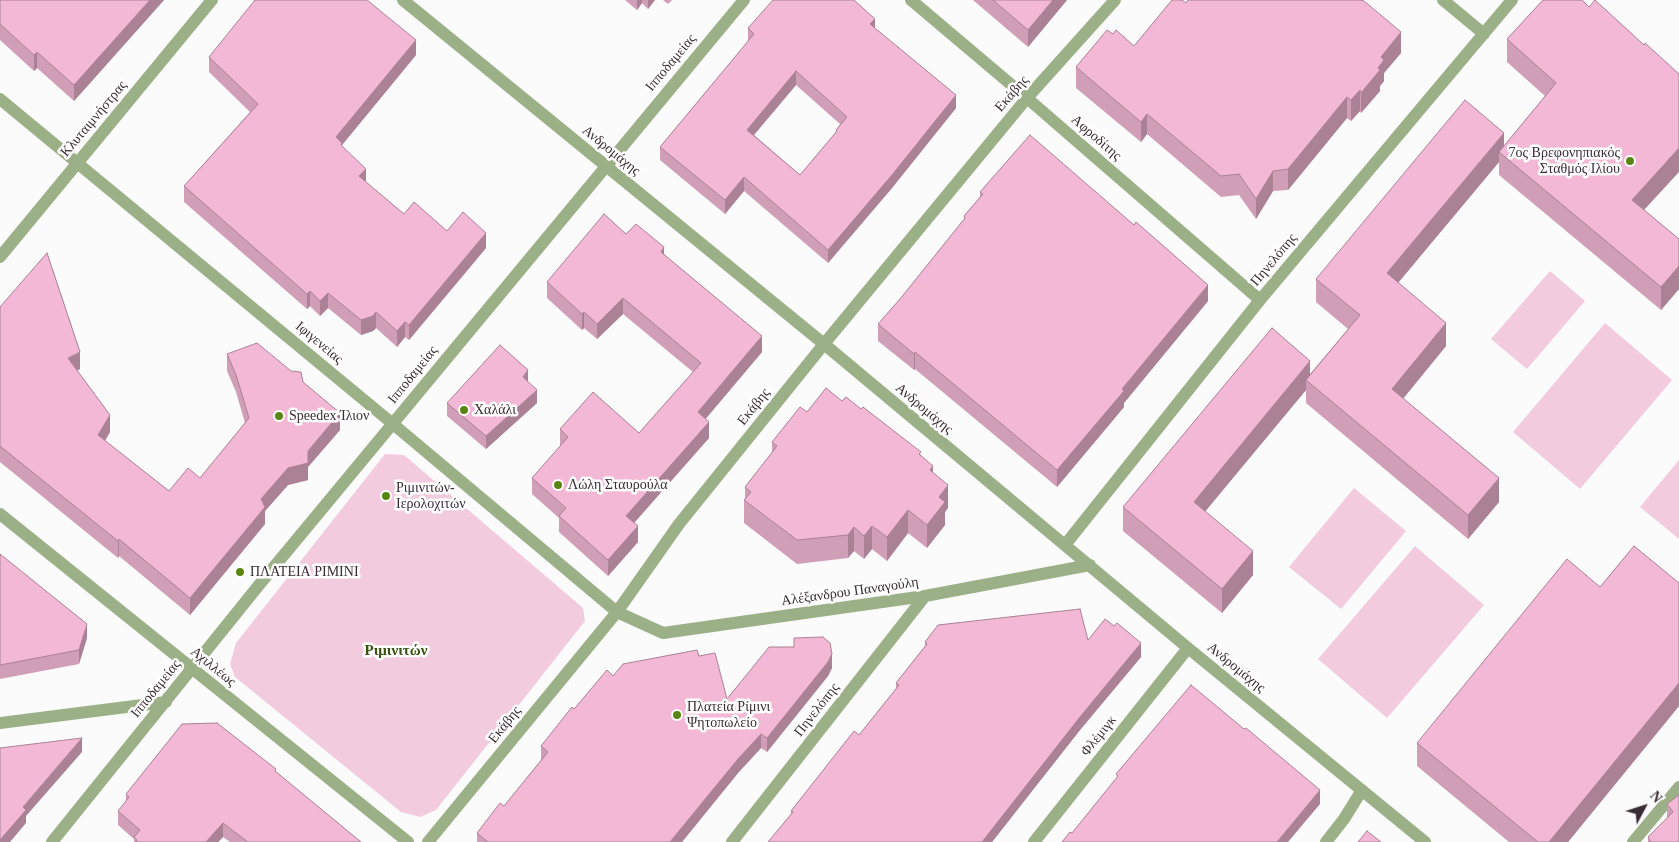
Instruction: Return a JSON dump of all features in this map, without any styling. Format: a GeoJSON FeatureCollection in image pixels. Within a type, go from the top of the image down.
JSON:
{"type":"FeatureCollection","features":[{"type":"Feature","properties":{"kind":"street","name":"Κλυταιμνήστρας"},"geometry":{"type":"LineString","coordinates":[[0,258],[212,0]]}},
{"type":"Feature","properties":{"kind":"street","name":"Ανδρομάχης"},"geometry":{"type":"LineString","coordinates":[[403,0],[824,344],[1188,648],[1425,842]]}},
{"type":"Feature","properties":{"kind":"street","name":"Ιπποδαμείας"},"geometry":{"type":"LineString","coordinates":[[52,842],[259,585],[744,0]]}},
{"type":"Feature","properties":{"kind":"street","name":"Αφροδίτης"},"geometry":{"type":"LineString","coordinates":[[911,0],[1260,300]]}},
{"type":"Feature","properties":{"kind":"street","name":"Εκάβης"},"geometry":{"type":"LineString","coordinates":[[428,842],[617,612],[680,524],[824,344],[1027,98],[1115,0]]}},
{"type":"Feature","properties":{"kind":"street"},"geometry":{"type":"LineString","coordinates":[[1443,0],[1484,34]]}},
{"type":"Feature","properties":{"kind":"street","name":"Πηνελόπης"},"geometry":{"type":"LineString","coordinates":[[1066,545],[1260,300],[1512,0]]}},
{"type":"Feature","properties":{"kind":"street","name":"Ιφιγενείας"},"geometry":{"type":"LineString","coordinates":[[0,99],[617,612]]}},
{"type":"Feature","properties":{"kind":"street","name":"Αχιλλέως"},"geometry":{"type":"LineString","coordinates":[[0,514],[408,842]]}},
{"type":"Feature","properties":{"kind":"street","name":"Αλέξανδρου Παναγούλη"},"geometry":{"type":"LineString","coordinates":[[617,612],[663,633],[925,596],[1090,565]]}},
{"type":"Feature","properties":{"kind":"street","name":"Πηνελόπης"},"geometry":{"type":"LineString","coordinates":[[732,842],[925,596]]}},
{"type":"Feature","properties":{"kind":"street","name":"Φλέμιγκ"},"geometry":{"type":"LineString","coordinates":[[1034,842],[1188,648]]}},
{"type":"Feature","properties":{"kind":"street"},"geometry":{"type":"LineString","coordinates":[[0,723],[166,702]]}},
{"type":"Feature","properties":{"kind":"street"},"geometry":{"type":"LineString","coordinates":[[1633,842],[1679,786]]}},
{"type":"Feature","properties":{"kind":"street"},"geometry":{"type":"LineString","coordinates":[[1326,842],[1344,819],[1362,790]]}},
{"type":"Feature","properties":{"kind":"shaded area"},"geometry":{"type":"Polygon","coordinates":[[[1550,271],[1585,301],[1527,369],[1491,339],[1550,271]]]}},
{"type":"Feature","properties":{"kind":"shaded area"},"geometry":{"type":"Polygon","coordinates":[[[1605,323],[1672,380],[1580,489],[1513,432],[1605,323]]]}},
{"type":"Feature","properties":{"kind":"shaded area"},"geometry":{"type":"Polygon","coordinates":[[[385,454],[404,455],[583,608],[585,621],[436,810],[420,817],[401,812],[235,677],[230,664],[236,643],[385,454]]]}},
{"type":"Feature","properties":{"kind":"shaded area"},"geometry":{"type":"Polygon","coordinates":[[[1679,460],[1679,539],[1640,507],[1679,460]]]}},
{"type":"Feature","properties":{"kind":"shaded area"},"geometry":{"type":"Polygon","coordinates":[[[1354,488],[1406,531],[1341,609],[1289,567],[1354,488]]]}},
{"type":"Feature","properties":{"kind":"shaded area"},"geometry":{"type":"Polygon","coordinates":[[[1415,546],[1484,605],[1387,718],[1318,659],[1415,546]]]}},
{"type":"Feature","properties":{"kind":"building"},"geometry":{"type":"Polygon","coordinates":[[[0,0],[150,0],[74,85],[37,52],[34,55],[0,24],[0,0]]]}},
{"type":"Feature","properties":{"kind":"building"},"geometry":{"type":"Polygon","coordinates":[[[255,0],[367,0],[416,40],[336,137],[342,143],[341,145],[366,169],[359,176],[404,214],[414,202],[447,231],[463,212],[486,233],[409,325],[405,322],[397,331],[376,312],[373,316],[361,320],[328,293],[320,301],[310,291],[307,294],[184,186],[258,104],[209,57],[255,0]]]}},
{"type":"Feature","properties":{"kind":"building"},"geometry":{"type":"Polygon","coordinates":[[[773,0],[854,0],[875,19],[870,24],[956,95],[892,175],[828,250],[744,177],[725,200],[660,147],[754,34],[748,28],[773,0]],[[796,71],[747,130],[800,175],[847,117],[796,71]]]}},
{"type":"Feature","properties":{"kind":"building"},"geometry":{"type":"Polygon","coordinates":[[[993,0],[1053,0],[1028,30],[993,0]]]}},
{"type":"Feature","properties":{"kind":"building"},"geometry":{"type":"Polygon","coordinates":[[[1172,0],[1182,0],[1186,3],[1188,0],[1360,0],[1364,1],[1401,32],[1381,57],[1384,60],[1378,68],[1380,70],[1361,93],[1360,90],[1351,100],[1347,97],[1288,169],[1273,171],[1256,199],[1239,174],[1221,176],[1147,114],[1141,122],[1076,67],[1107,30],[1113,34],[1116,30],[1134,46],[1172,0]]]}},
{"type":"Feature","properties":{"kind":"building","name":"7ος Βρεφονηπιακός Σταθμός Ιλίου"},"geometry":{"type":"Polygon","coordinates":[[[1543,0],[1582,0],[1589,7],[1595,0],[1679,74],[1679,148],[1632,200],[1679,239],[1679,266],[1661,287],[1499,152],[1556,83],[1507,39],[1543,0]]]}},
{"type":"Feature","properties":{"kind":"building"},"geometry":{"type":"Polygon","coordinates":[[[1465,100],[1504,133],[1387,273],[1446,323],[1392,389],[1499,478],[1468,515],[1306,380],[1360,315],[1316,279],[1465,100]]]}},
{"type":"Feature","properties":{"kind":"building"},"geometry":{"type":"Polygon","coordinates":[[[1030,135],[1134,225],[1136,222],[1208,285],[1122,389],[1124,391],[1057,470],[915,352],[914,354],[878,324],[965,218],[964,216],[983,194],[980,192],[1030,135]]]}},
{"type":"Feature","properties":{"kind":"building"},"geometry":{"type":"Polygon","coordinates":[[[604,214],[626,234],[636,224],[664,247],[661,252],[762,336],[698,412],[709,422],[626,516],[638,526],[608,560],[559,516],[566,508],[532,478],[568,437],[560,429],[593,392],[639,433],[701,363],[623,298],[597,324],[584,312],[582,314],[547,282],[604,214]]]}},
{"type":"Feature","properties":{"kind":"building"},"geometry":{"type":"Polygon","coordinates":[[[47,253],[80,352],[68,358],[110,415],[98,435],[169,491],[188,468],[200,478],[249,418],[236,375],[227,354],[257,343],[291,371],[301,372],[303,382],[340,413],[308,451],[308,463],[288,468],[261,499],[265,507],[190,598],[119,539],[118,541],[0,446],[0,307],[47,253]]]}},
{"type":"Feature","properties":{"kind":"building"},"geometry":{"type":"Polygon","coordinates":[[[1272,328],[1310,361],[1194,502],[1253,551],[1222,589],[1123,507],[1272,328]]]}},
{"type":"Feature","properties":{"kind":"building"},"geometry":{"type":"Polygon","coordinates":[[[500,345],[528,370],[523,377],[537,390],[486,436],[447,403],[500,345]]]}},
{"type":"Feature","properties":{"kind":"building"},"geometry":{"type":"Polygon","coordinates":[[[826,388],[842,401],[846,397],[861,409],[863,407],[921,452],[919,454],[933,466],[930,470],[948,485],[939,497],[945,502],[927,525],[908,510],[887,537],[872,526],[864,536],[854,527],[848,535],[797,540],[744,500],[751,492],[745,487],[777,446],[772,442],[800,407],[807,412],[826,388]]]}},
{"type":"Feature","properties":{"kind":"building"},"geometry":{"type":"Polygon","coordinates":[[[1634,546],[1679,583],[1679,683],[1549,842],[1538,842],[1417,743],[1567,559],[1600,587],[1634,546]]]}},
{"type":"Feature","properties":{"kind":"building"},"geometry":{"type":"Polygon","coordinates":[[[0,554],[87,624],[79,650],[0,665],[0,554]]]}},
{"type":"Feature","properties":{"kind":"building"},"geometry":{"type":"Polygon","coordinates":[[[1080,609],[1088,640],[1105,619],[1114,626],[1117,623],[1141,643],[982,842],[768,842],[854,731],[859,735],[899,685],[896,683],[927,644],[925,642],[938,625],[1080,609]]]}},
{"type":"Feature","properties":{"kind":"building"},"geometry":{"type":"Polygon","coordinates":[[[823,637],[830,643],[832,654],[828,662],[767,738],[761,734],[670,842],[488,842],[477,833],[500,803],[504,806],[548,752],[541,746],[572,707],[574,709],[607,670],[613,676],[623,664],[697,650],[699,656],[715,653],[727,699],[769,647],[794,647],[794,638],[823,637]]]}},
{"type":"Feature","properties":{"kind":"building"},"geometry":{"type":"Polygon","coordinates":[[[1191,685],[1320,790],[1277,842],[1062,842],[1070,832],[1072,833],[1118,776],[1116,774],[1191,685]]]}},
{"type":"Feature","properties":{"kind":"building"},"geometry":{"type":"Polygon","coordinates":[[[217,723],[276,769],[275,771],[361,842],[248,842],[223,823],[206,842],[136,842],[137,840],[134,837],[140,830],[118,811],[129,797],[126,794],[182,724],[217,723]]]}},
{"type":"Feature","properties":{"kind":"building"},"geometry":{"type":"Polygon","coordinates":[[[82,738],[23,807],[26,810],[0,840],[0,748],[82,738]]]}},
{"type":"Feature","properties":{"kind":"building"},"geometry":{"type":"Polygon","coordinates":[[[1679,795],[1679,842],[1651,842],[1648,837],[1673,812],[1667,804],[1679,795]]]}},
{"type":"Feature","properties":{"kind":"building"},"geometry":{"type":"Polygon","coordinates":[[[1367,831],[1381,842],[1358,842],[1367,831]]]}},
{"type":"Feature","properties":{"kind":"place","name":"7ος Βρεφονηπιακός Σταθμός Ιλίου"},"geometry":{"type":"Point","coordinates":[1630,161]}},
{"type":"Feature","properties":{"kind":"place","name":"Χαλάλι"},"geometry":{"type":"Point","coordinates":[464,410]}},
{"type":"Feature","properties":{"kind":"place","name":"Speedex Ίλιον"},"geometry":{"type":"Point","coordinates":[279,416]}},
{"type":"Feature","properties":{"kind":"place","name":"Λώλη Σταυρούλα"},"geometry":{"type":"Point","coordinates":[558,485]}},
{"type":"Feature","properties":{"kind":"place","name":"Ριμινιτών- Ιερολοχιτών"},"geometry":{"type":"Point","coordinates":[386,496]}},
{"type":"Feature","properties":{"kind":"place","name":"ΠΛΑΤΕΙΑ ΡΙΜΙΝΙ"},"geometry":{"type":"Point","coordinates":[240,572]}},
{"type":"Feature","properties":{"kind":"place","name":"Πλατεία Ρίμινι Ψητοπωλείο"},"geometry":{"type":"Point","coordinates":[677,715]}},
{"type":"Feature","properties":{"kind":"district","name":"Ριμινιτών"},"geometry":{"type":"Point","coordinates":[396,651]}}]}
